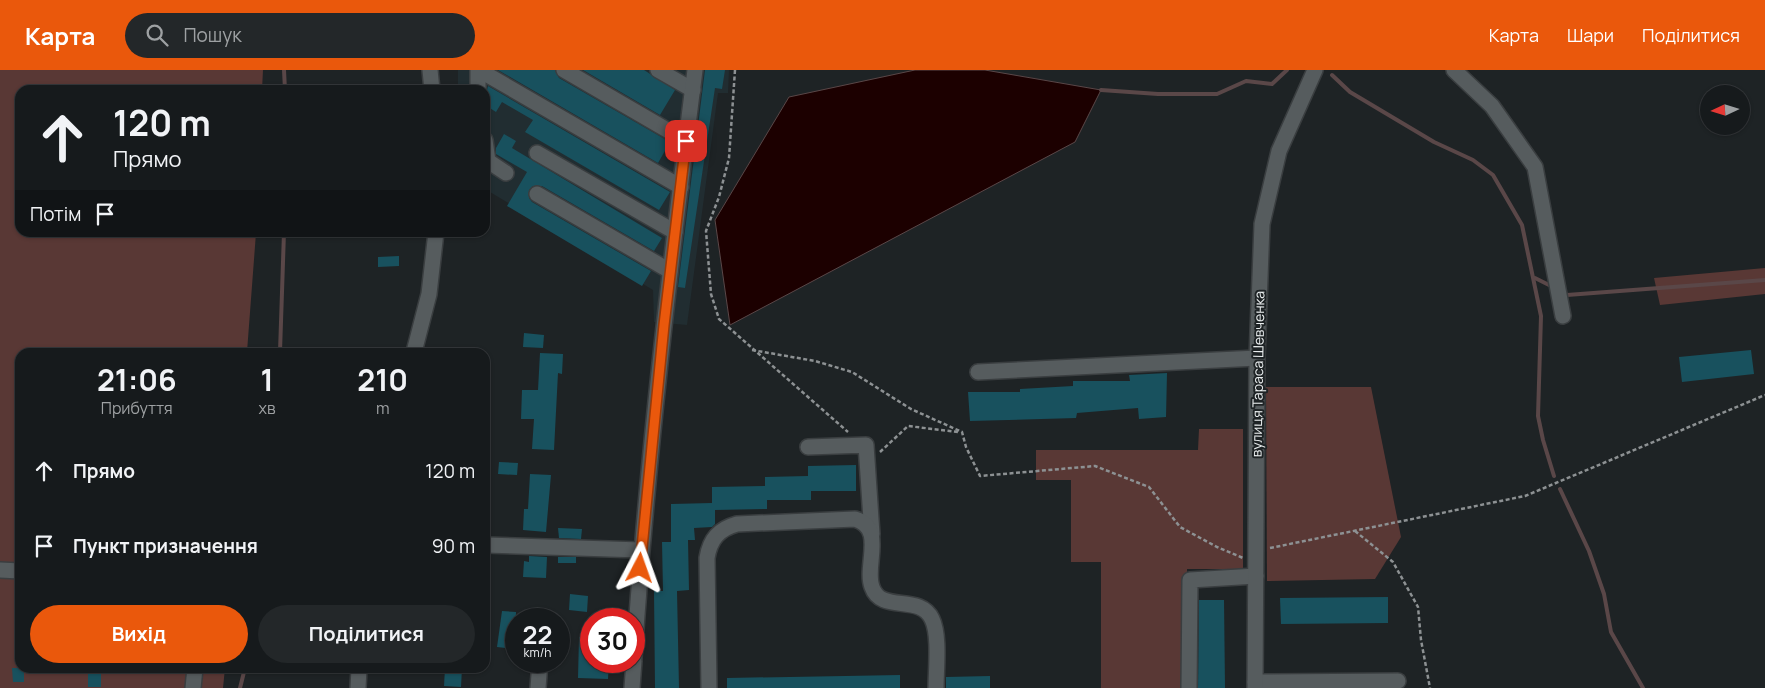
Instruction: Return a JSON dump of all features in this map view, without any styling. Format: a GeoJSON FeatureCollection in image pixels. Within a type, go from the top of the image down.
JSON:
{"type":"FeatureCollection","features":[{"type":"Feature","properties":{"kind":"street"},"geometry":{"type":"LineString","coordinates":[[430,70],[432,85]]}},
{"type":"Feature","properties":{"kind":"street"},"geometry":{"type":"LineString","coordinates":[[478,85],[479,70],[681,187]]}},
{"type":"Feature","properties":{"kind":"street"},"geometry":{"type":"LineString","coordinates":[[564,70],[686,141]]}},
{"type":"Feature","properties":{"kind":"street"},"geometry":{"type":"LineString","coordinates":[[658,70],[692,90]]}},
{"type":"Feature","properties":{"kind":"street"},"geometry":{"type":"LineString","coordinates":[[637,608],[641,550],[664,325],[695,70]]}},
{"type":"Feature","properties":{"kind":"street","name":"вулиця Тараса Шевченка"},"geometry":{"type":"LineString","coordinates":[[1255,685],[1257,358],[1262,224],[1279,151],[1315,70]]}},
{"type":"Feature","properties":{"kind":"street"},"geometry":{"type":"LineString","coordinates":[[1454,70],[1492,106],[1535,168],[1563,316]]}},
{"type":"Feature","properties":{"kind":"street"},"geometry":{"type":"LineString","coordinates":[[537,153],[675,232]]}},
{"type":"Feature","properties":{"kind":"street"},"geometry":{"type":"LineString","coordinates":[[490,162],[506,173]]}},
{"type":"Feature","properties":{"kind":"street"},"geometry":{"type":"LineString","coordinates":[[537,194],[670,271]]}},
{"type":"Feature","properties":{"kind":"street"},"geometry":{"type":"LineString","coordinates":[[415,348],[429,294],[435,237]]}},
{"type":"Feature","properties":{"kind":"street"},"geometry":{"type":"LineString","coordinates":[[978,372],[1257,358]]}},
{"type":"Feature","properties":{"kind":"street"},"geometry":{"type":"LineString","coordinates":[[808,447],[866,445],[872,535],[871,583],[876,595],[887,601],[915,604],[922,608],[933,620],[936,688]]}},
{"type":"Feature","properties":{"kind":"street"},"geometry":{"type":"LineString","coordinates":[[708,688],[707,558],[708,548],[719,531],[737,524],[855,519],[866,524],[872,535]]}},
{"type":"Feature","properties":{"kind":"street"},"geometry":{"type":"LineString","coordinates":[[490,544],[641,550]]}},
{"type":"Feature","properties":{"kind":"street"},"geometry":{"type":"LineString","coordinates":[[1189,688],[1190,580],[1256,564]]}},
{"type":"Feature","properties":{"kind":"street"},"geometry":{"type":"LineString","coordinates":[[0,570],[15,572]]}},
{"type":"Feature","properties":{"kind":"street"},"geometry":{"type":"LineString","coordinates":[[193,688],[194,673]]}},
{"type":"Feature","properties":{"kind":"street"},"geometry":{"type":"LineString","coordinates":[[358,688],[359,673]]}},
{"type":"Feature","properties":{"kind":"street"},"geometry":{"type":"LineString","coordinates":[[538,688],[539,673]]}},
{"type":"Feature","properties":{"kind":"street"},"geometry":{"type":"LineString","coordinates":[[632,688],[633,673]]}},
{"type":"Feature","properties":{"kind":"street"},"geometry":{"type":"LineString","coordinates":[[1255,685],[1398,681]]}},
{"type":"Feature","properties":{"kind":"path"},"geometry":{"type":"LineString","coordinates":[[735,70],[729,158],[719,197],[706,231],[711,294],[719,320],[866,445],[881,452],[908,426],[962,432]]}},
{"type":"Feature","properties":{"kind":"path"},"geometry":{"type":"LineString","coordinates":[[752,350],[816,361],[852,372],[911,409],[962,432]]}},
{"type":"Feature","properties":{"kind":"path"},"geometry":{"type":"LineString","coordinates":[[962,432],[966,447],[980,476],[1095,466],[1149,487],[1180,527],[1217,547],[1256,564],[1355,531],[1525,496],[1765,395]]}},
{"type":"Feature","properties":{"kind":"path"},"geometry":{"type":"LineString","coordinates":[[1355,531],[1393,562],[1418,607],[1421,640],[1430,688]]}},
{"type":"Feature","properties":{"kind":"shaded area"},"geometry":{"type":"Polygon","coordinates":[[[0,70],[263,70],[262,85],[15,85],[15,237],[256,237],[247,348],[15,348],[15,673],[224,673],[223,688],[0,688],[0,70]]]}},
{"type":"Feature","properties":{"kind":"shaded area"},"geometry":{"type":"Polygon","coordinates":[[[458,70],[729,70],[728,93],[718,93],[687,325],[654,322],[653,290],[490,192],[490,85],[458,85],[458,70]]]}},
{"type":"Feature","properties":{"kind":"shaded area"},"geometry":{"type":"Polygon","coordinates":[[[915,70],[985,70],[1101,90],[1075,142],[730,325],[715,220],[789,97],[915,70]]]}},
{"type":"Feature","properties":{"kind":"shaded area"},"geometry":{"type":"Polygon","coordinates":[[[1765,268],[1765,294],[1660,305],[1654,278],[1765,268]]]}},
{"type":"Feature","properties":{"kind":"shaded area"},"geometry":{"type":"Polygon","coordinates":[[[1266,387],[1371,387],[1401,537],[1375,579],[1267,581],[1266,387]]]}},
{"type":"Feature","properties":{"kind":"shaded area"},"geometry":{"type":"Polygon","coordinates":[[[1199,429],[1243,429],[1243,569],[1187,569],[1187,688],[1101,688],[1101,562],[1071,562],[1071,480],[1036,480],[1036,450],[1198,450],[1199,429]]]}},
{"type":"Feature","properties":{"kind":"building"},"geometry":{"type":"Polygon","coordinates":[[[498,70],[555,70],[559,78],[670,142],[658,163],[498,70]]]}},
{"type":"Feature","properties":{"kind":"building"},"geometry":{"type":"Polygon","coordinates":[[[583,70],[644,70],[675,90],[660,115],[583,70]]]}},
{"type":"Feature","properties":{"kind":"building"},"geometry":{"type":"Polygon","coordinates":[[[705,70],[725,70],[722,89],[715,88],[685,288],[678,287],[705,70]]]}},
{"type":"Feature","properties":{"kind":"building"},"geometry":{"type":"Polygon","coordinates":[[[490,87],[670,192],[659,210],[525,132],[533,120],[502,102],[496,112],[490,108],[490,87]]]}},
{"type":"Feature","properties":{"kind":"building"},"geometry":{"type":"Polygon","coordinates":[[[504,134],[516,141],[512,148],[662,238],[654,251],[542,186],[533,186],[529,190],[529,198],[532,202],[651,271],[642,286],[507,206],[527,172],[496,154],[496,148],[504,134]]]}},
{"type":"Feature","properties":{"kind":"building"},"geometry":{"type":"Polygon","coordinates":[[[399,256],[399,266],[378,267],[378,257],[399,256]]]}},
{"type":"Feature","properties":{"kind":"building"},"geometry":{"type":"Polygon","coordinates":[[[524,333],[544,335],[543,348],[523,347],[524,333]]]}},
{"type":"Feature","properties":{"kind":"building"},"geometry":{"type":"Polygon","coordinates":[[[1751,350],[1754,374],[1682,382],[1679,357],[1751,350]]]}},
{"type":"Feature","properties":{"kind":"building"},"geometry":{"type":"Polygon","coordinates":[[[540,353],[563,354],[562,374],[558,373],[554,450],[532,449],[534,419],[521,419],[522,390],[538,390],[540,353]]]}},
{"type":"Feature","properties":{"kind":"building"},"geometry":{"type":"Polygon","coordinates":[[[1167,373],[1166,417],[1139,419],[1138,408],[1077,413],[1076,418],[970,421],[968,392],[1020,392],[1020,389],[1073,386],[1073,381],[1130,381],[1129,375],[1167,373]]]}},
{"type":"Feature","properties":{"kind":"building"},"geometry":{"type":"Polygon","coordinates":[[[499,462],[518,463],[517,475],[498,474],[499,462]]]}},
{"type":"Feature","properties":{"kind":"building"},"geometry":{"type":"Polygon","coordinates":[[[856,465],[856,491],[811,491],[811,500],[767,500],[767,509],[715,510],[715,524],[712,527],[694,528],[695,540],[688,540],[689,590],[677,591],[679,688],[655,688],[654,591],[663,591],[662,542],[671,542],[671,504],[712,503],[712,487],[765,486],[765,477],[808,476],[808,466],[856,465]]]}},
{"type":"Feature","properties":{"kind":"building"},"geometry":{"type":"Polygon","coordinates":[[[530,474],[551,475],[546,532],[523,530],[524,509],[528,509],[530,474]]]}},
{"type":"Feature","properties":{"kind":"building"},"geometry":{"type":"Polygon","coordinates":[[[558,528],[582,529],[581,539],[559,538],[558,528]]]}},
{"type":"Feature","properties":{"kind":"building"},"geometry":{"type":"Polygon","coordinates":[[[529,556],[547,557],[546,578],[523,577],[524,561],[529,562],[529,556]]]}},
{"type":"Feature","properties":{"kind":"building"},"geometry":{"type":"Polygon","coordinates":[[[558,557],[576,557],[576,563],[558,563],[558,557]]]}},
{"type":"Feature","properties":{"kind":"building"},"geometry":{"type":"Polygon","coordinates":[[[570,594],[588,596],[587,608],[580,608],[580,611],[570,610],[570,594]]]}},
{"type":"Feature","properties":{"kind":"building"},"geometry":{"type":"Polygon","coordinates":[[[1388,597],[1388,623],[1281,624],[1280,598],[1388,597]]]}},
{"type":"Feature","properties":{"kind":"building"},"geometry":{"type":"Polygon","coordinates":[[[1199,600],[1224,600],[1225,688],[1198,688],[1199,600]]]}},
{"type":"Feature","properties":{"kind":"building"},"geometry":{"type":"Polygon","coordinates":[[[502,611],[505,611],[505,648],[497,647],[502,611]]]}},
{"type":"Feature","properties":{"kind":"building"},"geometry":{"type":"Polygon","coordinates":[[[580,637],[580,673],[608,673],[608,679],[578,678],[580,637]]]}},
{"type":"Feature","properties":{"kind":"building"},"geometry":{"type":"Polygon","coordinates":[[[12,668],[15,668],[15,673],[24,673],[24,682],[13,682],[12,668]]]}},
{"type":"Feature","properties":{"kind":"building"},"geometry":{"type":"Polygon","coordinates":[[[445,673],[462,673],[461,687],[444,686],[445,673]]]}},
{"type":"Feature","properties":{"kind":"building"},"geometry":{"type":"Polygon","coordinates":[[[88,674],[101,674],[101,687],[88,687],[88,674]]]}},
{"type":"Feature","properties":{"kind":"building"},"geometry":{"type":"Polygon","coordinates":[[[900,675],[900,688],[727,688],[727,678],[900,675]]]}},
{"type":"Feature","properties":{"kind":"building"},"geometry":{"type":"Polygon","coordinates":[[[990,676],[990,688],[946,688],[946,677],[990,676]]]}},
{"type":"Feature","properties":{"kind":"waterway"},"geometry":{"type":"LineString","coordinates":[[284,70],[285,85]]}},
{"type":"Feature","properties":{"kind":"waterway"},"geometry":{"type":"LineString","coordinates":[[1101,90],[1158,94],[1217,94],[1246,81],[1272,84],[1287,70]]}},
{"type":"Feature","properties":{"kind":"waterway"},"geometry":{"type":"LineString","coordinates":[[1332,75],[1350,92],[1434,142],[1473,160],[1493,175],[1522,225],[1541,316],[1538,416],[1554,476]]}},
{"type":"Feature","properties":{"kind":"waterway"},"geometry":{"type":"LineString","coordinates":[[280,348],[284,237]]}},
{"type":"Feature","properties":{"kind":"waterway"},"geometry":{"type":"LineString","coordinates":[[1535,278],[1553,287]]}},
{"type":"Feature","properties":{"kind":"waterway"},"geometry":{"type":"LineString","coordinates":[[1563,293],[1567,295],[1765,280]]}},
{"type":"Feature","properties":{"kind":"waterway"},"geometry":{"type":"LineString","coordinates":[[1560,489],[1589,551],[1604,594],[1611,632],[1643,688]]}},
{"type":"Feature","properties":{"kind":"waterway"},"geometry":{"type":"LineString","coordinates":[[240,688],[244,673]]}},
{"type":"Feature","properties":{"kind":"route"},"geometry":{"type":"LineString","coordinates":[[640,568],[664,325],[686,141]]}}]}
